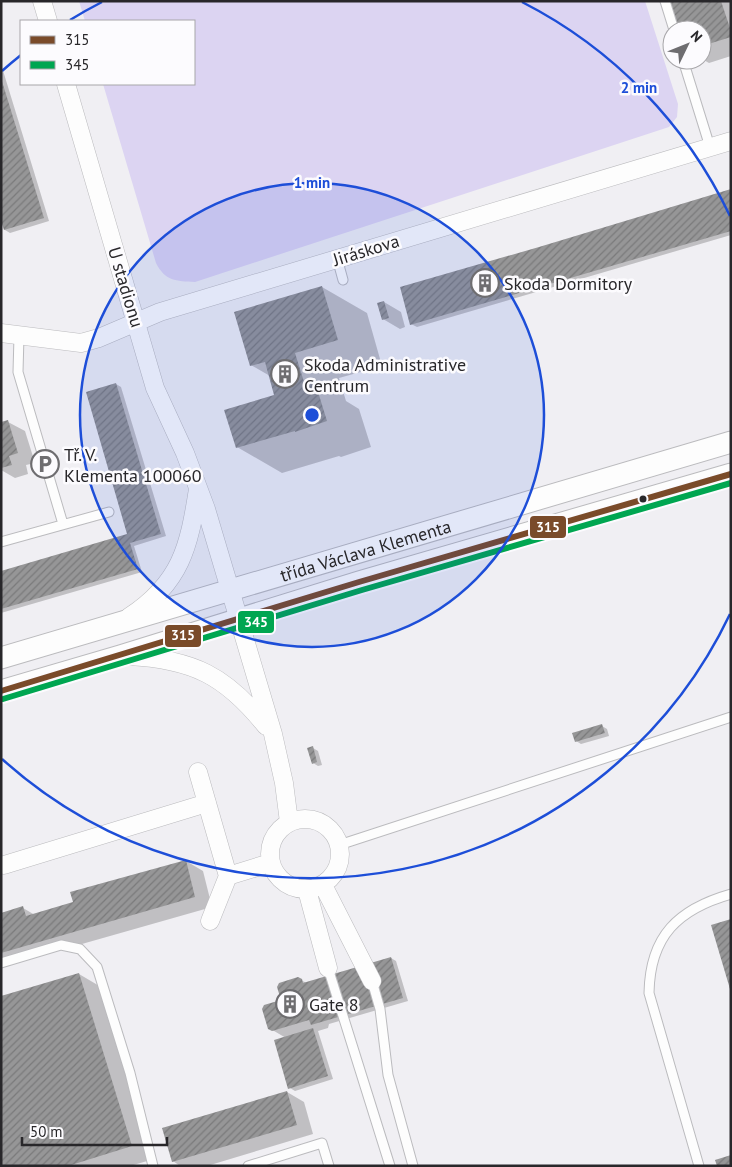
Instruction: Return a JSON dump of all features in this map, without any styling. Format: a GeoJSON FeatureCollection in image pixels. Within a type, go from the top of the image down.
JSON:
{"type":"FeatureCollection","features":[{"type":"Feature","properties":{"kind":"street"},"geometry":{"type":"LineString","coordinates":[[42,1],[48,20]]}},
{"type":"Feature","properties":{"kind":"street","name":"U stadionu"},"geometry":{"type":"LineString","coordinates":[[66,85],[155,388],[198,486],[230,590],[273,734],[284,783],[288,822]]}},
{"type":"Feature","properties":{"kind":"street","name":"Jiráskova"},"geometry":{"type":"LineString","coordinates":[[1,333],[81,343],[99,338],[160,312],[731,141]]}},
{"type":"Feature","properties":{"kind":"street","name":"třída Václava Klementa"},"geometry":{"type":"LineString","coordinates":[[1,658],[731,442]]}},
{"type":"Feature","properties":{"kind":"street","name":"třída Václava Klementa"},"geometry":{"type":"LineString","coordinates":[[1,691],[359,582],[731,474]]}},
{"type":"Feature","properties":{"kind":"street"},"geometry":{"type":"LineString","coordinates":[[115,624],[130,616],[157,595],[179,567],[189,536],[198,486]]}},
{"type":"Feature","properties":{"kind":"street","name":"U stadionu"},"geometry":{"type":"LineString","coordinates":[[120,656],[164,660],[193,666],[208,673],[234,691],[254,710],[273,734]]}},
{"type":"Feature","properties":{"kind":"street"},"geometry":{"type":"LineString","coordinates":[[198,772],[228,876],[210,921]]}},
{"type":"Feature","properties":{"kind":"street"},"geometry":{"type":"LineString","coordinates":[[4,865],[206,803]]}},
{"type":"Feature","properties":{"kind":"street"},"geometry":{"type":"LineString","coordinates":[[301,819],[313,820],[325,825],[334,834],[339,845],[338,868],[332,878],[315,888],[297,889],[288,886],[280,880],[270,863],[270,847],[276,833],[288,822],[301,819]]}},
{"type":"Feature","properties":{"kind":"street"},"geometry":{"type":"LineString","coordinates":[[228,876],[270,863]]}},
{"type":"Feature","properties":{"kind":"street"},"geometry":{"type":"LineString","coordinates":[[315,888],[315,920],[328,968]]}},
{"type":"Feature","properties":{"kind":"street"},"geometry":{"type":"LineString","coordinates":[[315,888],[372,981]]}},
{"type":"Feature","properties":{"kind":"lane"},"geometry":{"type":"LineString","coordinates":[[665,1],[671,20]]}},
{"type":"Feature","properties":{"kind":"lane"},"geometry":{"type":"LineString","coordinates":[[686,70],[710,147]]}},
{"type":"Feature","properties":{"kind":"lane"},"geometry":{"type":"LineString","coordinates":[[337,258],[343,280]]}},
{"type":"Feature","properties":{"kind":"lane"},"geometry":{"type":"LineString","coordinates":[[19,336],[18,372],[64,524]]}},
{"type":"Feature","properties":{"kind":"lane"},"geometry":{"type":"LineString","coordinates":[[1,542],[109,512]]}},
{"type":"Feature","properties":{"kind":"lane"},"geometry":{"type":"LineString","coordinates":[[339,845],[731,717]]}},
{"type":"Feature","properties":{"kind":"lane"},"geometry":{"type":"LineString","coordinates":[[699,1166],[649,993],[649,978],[656,950],[673,925],[698,906],[731,894]]}},
{"type":"Feature","properties":{"kind":"lane"},"geometry":{"type":"LineString","coordinates":[[1,963],[61,945],[80,949],[97,968],[130,1073],[153,1166]]}},
{"type":"Feature","properties":{"kind":"lane"},"geometry":{"type":"LineString","coordinates":[[328,968],[390,1166]]}},
{"type":"Feature","properties":{"kind":"lane"},"geometry":{"type":"LineString","coordinates":[[372,981],[380,1009],[388,1075],[413,1166]]}},
{"type":"Feature","properties":{"kind":"lane"},"geometry":{"type":"LineString","coordinates":[[248,1166],[322,1143],[329,1166]]}},
{"type":"Feature","properties":{"kind":"shaded area"},"geometry":{"type":"Polygon","coordinates":[[[79,1],[645,1],[662,54],[662,70],[667,70],[678,104],[677,117],[669,127],[195,282],[172,279],[159,269],[156,263],[103,85],[195,85],[195,20],[85,20],[79,1]]]}},
{"type":"Feature","properties":{"kind":"building"},"geometry":{"type":"Polygon","coordinates":[[[670,1],[721,1],[731,31],[731,37],[712,43],[712,20],[676,20],[670,1]]]}},
{"type":"Feature","properties":{"kind":"building"},"geometry":{"type":"Polygon","coordinates":[[[1,78],[44,218],[4,230],[1,221],[1,78]]]}},
{"type":"Feature","properties":{"kind":"building"},"geometry":{"type":"Polygon","coordinates":[[[731,189],[731,231],[410,325],[400,287],[731,189]]]}},
{"type":"Feature","properties":{"kind":"building","name":"Skoda Administrative Centrum"},"geometry":{"type":"Polygon","coordinates":[[[322,286],[338,340],[295,353],[305,385],[315,382],[327,421],[236,448],[224,410],[274,395],[265,362],[250,366],[234,312],[322,286]]]}},
{"type":"Feature","properties":{"kind":"building"},"geometry":{"type":"Polygon","coordinates":[[[384,301],[389,318],[382,320],[377,303],[384,301]]]}},
{"type":"Feature","properties":{"kind":"building"},"geometry":{"type":"Polygon","coordinates":[[[116,383],[161,534],[130,543],[138,569],[1,609],[1,571],[127,534],[86,392],[116,383]]]}},
{"type":"Feature","properties":{"kind":"building"},"geometry":{"type":"Polygon","coordinates":[[[8,420],[18,453],[9,456],[12,465],[1,468],[1,422],[8,420]]]}},
{"type":"Feature","properties":{"kind":"building"},"geometry":{"type":"Polygon","coordinates":[[[602,724],[605,733],[575,742],[572,733],[602,724]]]}},
{"type":"Feature","properties":{"kind":"building"},"geometry":{"type":"Polygon","coordinates":[[[313,746],[317,762],[312,764],[307,748],[313,746]]]}},
{"type":"Feature","properties":{"kind":"building"},"geometry":{"type":"Polygon","coordinates":[[[186,860],[195,897],[1,953],[1,913],[23,906],[26,916],[73,902],[70,892],[186,860]]]}},
{"type":"Feature","properties":{"kind":"building"},"geometry":{"type":"Polygon","coordinates":[[[731,919],[731,989],[730,989],[711,925],[731,919]]]}},
{"type":"Feature","properties":{"kind":"building"},"geometry":{"type":"Polygon","coordinates":[[[391,957],[403,998],[311,1025],[309,1020],[272,1031],[268,1029],[262,1009],[264,1005],[281,1000],[277,987],[279,983],[298,977],[302,979],[303,983],[391,957]]]}},
{"type":"Feature","properties":{"kind":"building"},"geometry":{"type":"Polygon","coordinates":[[[79,973],[132,1146],[68,1166],[1,1166],[1,996],[79,973]]]}},
{"type":"Feature","properties":{"kind":"building"},"geometry":{"type":"Polygon","coordinates":[[[313,1028],[328,1076],[288,1089],[274,1040],[313,1028]]]}},
{"type":"Feature","properties":{"kind":"building"},"geometry":{"type":"Polygon","coordinates":[[[287,1091],[297,1125],[172,1162],[162,1128],[287,1091]]]}},
{"type":"Feature","properties":{"kind":"building"},"geometry":{"type":"Polygon","coordinates":[[[731,1155],[731,1166],[717,1166],[715,1160],[731,1155]]]}},
{"type":"Feature","properties":{"kind":"transit line","name":"315"},"geometry":{"type":"LineString","coordinates":[[1,691],[359,582],[731,474]]}},
{"type":"Feature","properties":{"kind":"transit line","name":"345"},"geometry":{"type":"LineString","coordinates":[[3,699],[362,590],[731,483]]}},
{"type":"Feature","properties":{"kind":"place","name":"Skoda Dormitory"},"geometry":{"type":"Point","coordinates":[485,283]}},
{"type":"Feature","properties":{"kind":"place","name":"Skoda Administrative Centrum"},"geometry":{"type":"Point","coordinates":[285,374]}},
{"type":"Feature","properties":{"kind":"place","name":"Tř. V. Klementa 100060"},"geometry":{"type":"Point","coordinates":[45,464]}},
{"type":"Feature","properties":{"kind":"place","name":"Gate 8"},"geometry":{"type":"Point","coordinates":[290,1004]}}]}
